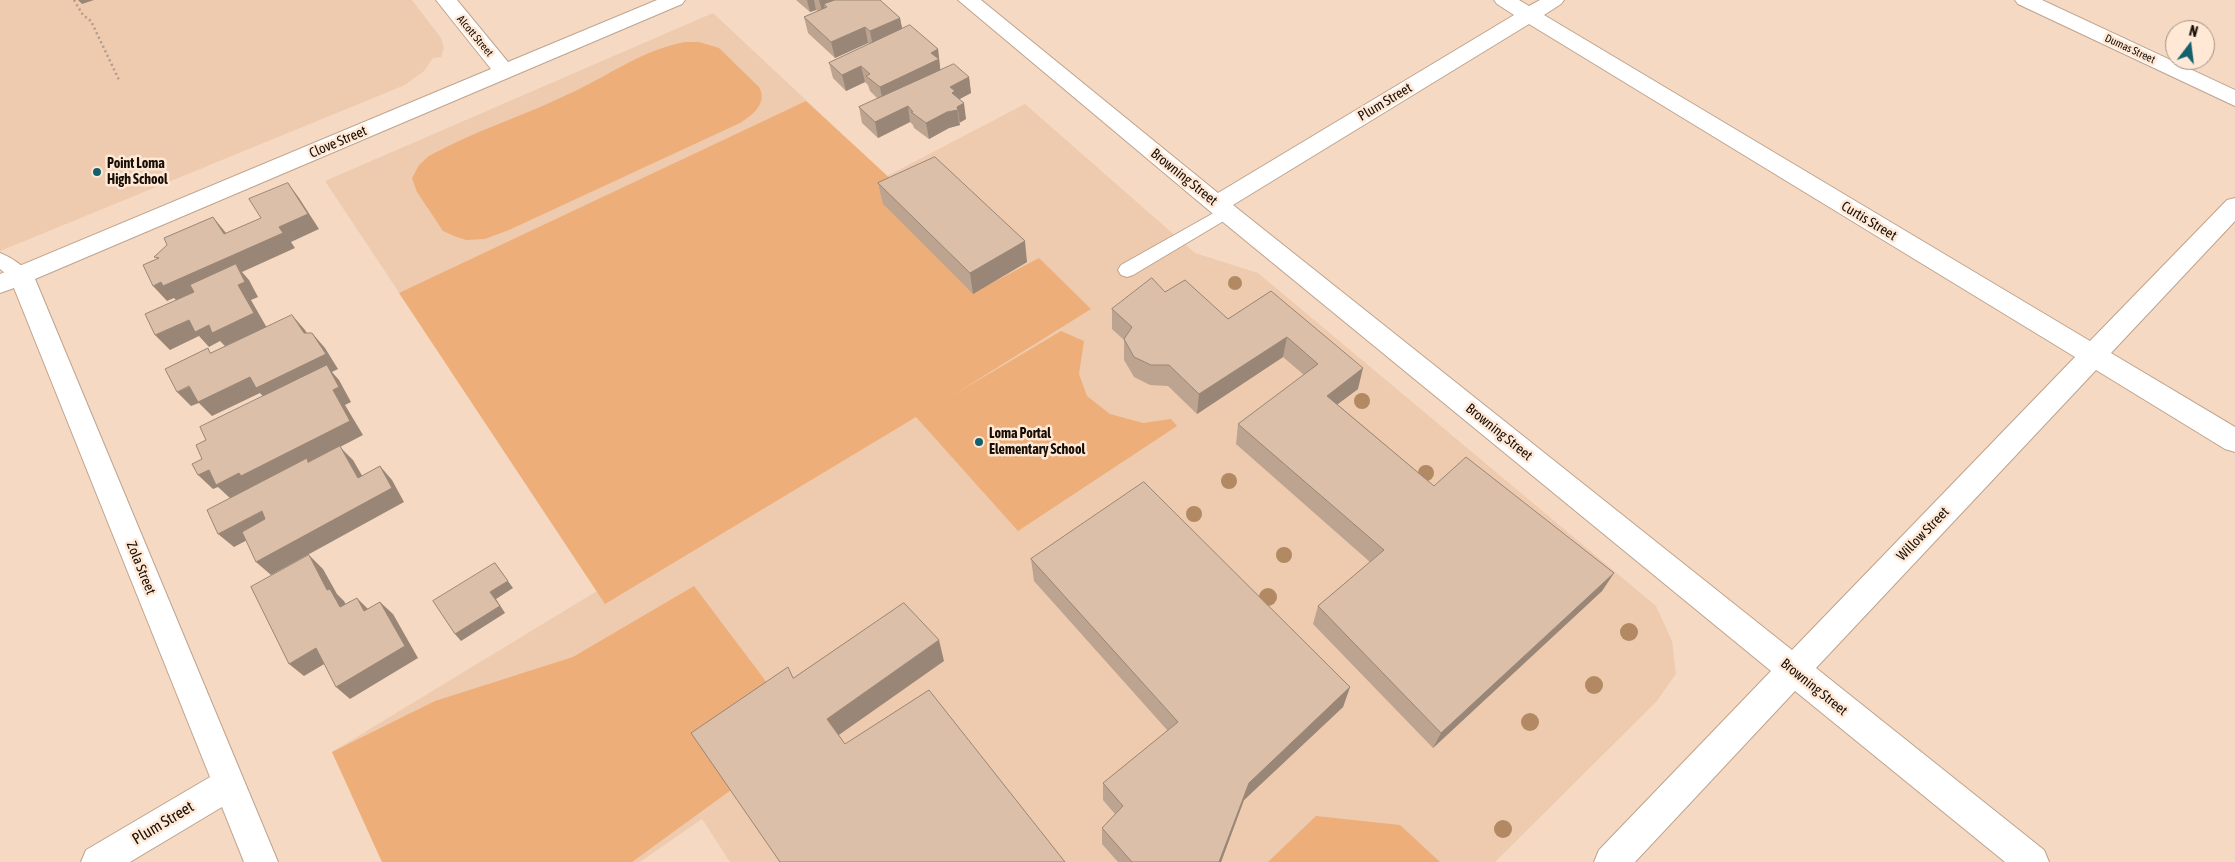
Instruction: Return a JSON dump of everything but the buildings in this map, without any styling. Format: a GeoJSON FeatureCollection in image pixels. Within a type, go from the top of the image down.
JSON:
{"type":"FeatureCollection","features":[{"type":"Feature","properties":{"kind":"street","name":"Alcott Street"},"geometry":{"type":"LineString","coordinates":[[446,0],[505,72]]}},
{"type":"Feature","properties":{"kind":"street","name":"Clove Street"},"geometry":{"type":"LineString","coordinates":[[7,273],[505,72],[675,0]]}},
{"type":"Feature","properties":{"kind":"street","name":"Browning Street"},"geometry":{"type":"LineString","coordinates":[[968,0],[1792,670],[2032,862]]}},
{"type":"Feature","properties":{"kind":"street","name":"Curtis Street"},"geometry":{"type":"LineString","coordinates":[[1504,0],[2235,441]]}},
{"type":"Feature","properties":{"kind":"street","name":"Plum Street"},"geometry":{"type":"LineString","coordinates":[[1222,208],[1554,0]]}},
{"type":"Feature","properties":{"kind":"street","name":"Dumas Street"},"geometry":{"type":"LineString","coordinates":[[2024,0],[2235,99]]}},
{"type":"Feature","properties":{"kind":"street","name":"Willow Street"},"geometry":{"type":"LineString","coordinates":[[1611,862],[2235,206]]}},
{"type":"Feature","properties":{"kind":"street","name":"Zola Street"},"geometry":{"type":"LineString","coordinates":[[7,273],[229,784],[261,862]]}},
{"type":"Feature","properties":{"kind":"street","name":"Plum Street"},"geometry":{"type":"LineString","coordinates":[[98,862],[229,784]]}},
{"type":"Feature","properties":{"kind":"lane"},"geometry":{"type":"LineString","coordinates":[[1127,270],[1222,208]]}},
{"type":"Feature","properties":{"kind":"path"},"geometry":{"type":"LineString","coordinates":[[74,0],[83,15],[91,21],[120,82]]}},
{"type":"Feature","properties":{"kind":"shaded area","name":"Point Loma High School"},"geometry":{"type":"Polygon","coordinates":[[[0,0],[412,0],[441,38],[444,48],[441,57],[433,58],[424,71],[405,85],[0,251],[0,0]]]}},
{"type":"Feature","properties":{"kind":"shaded area","name":"Loma Portal Elementary School"},"geometry":{"type":"Polygon","coordinates":[[[713,13],[887,176],[1025,104],[1195,253],[1258,273],[1656,606],[1672,641],[1676,674],[1656,702],[1495,862],[730,862],[702,819],[640,862],[382,862],[332,752],[597,591],[325,181],[713,13]]]}},
{"type":"Feature","properties":{"kind":"shaded area"},"geometry":{"type":"Polygon","coordinates":[[[699,42],[719,48],[759,87],[762,98],[758,108],[750,116],[740,123],[509,230],[485,239],[466,240],[443,231],[417,192],[412,178],[419,165],[429,156],[465,138],[557,100],[642,56],[670,45],[699,42]]]}},
{"type":"Feature","properties":{"kind":"shaded area"},"geometry":{"type":"Polygon","coordinates":[[[806,101],[906,193],[973,293],[1039,258],[1091,309],[950,397],[1061,331],[1084,341],[1079,374],[1087,396],[1110,414],[1143,423],[1171,419],[1177,426],[1018,531],[916,417],[605,604],[399,293],[806,101]]]}},
{"type":"Feature","properties":{"kind":"shaded area"},"geometry":{"type":"Polygon","coordinates":[[[694,586],[780,700],[731,790],[632,862],[382,862],[332,752],[435,701],[573,657],[694,586]]]}},
{"type":"Feature","properties":{"kind":"shaded area"},"geometry":{"type":"Polygon","coordinates":[[[1316,816],[1400,825],[1440,862],[1268,862],[1316,816]]]}},
{"type":"Feature","properties":{"kind":"place","name":"Point Loma High School"},"geometry":{"type":"Point","coordinates":[97,172]}},
{"type":"Feature","properties":{"kind":"place","name":"Loma Portal Elementary School"},"geometry":{"type":"Point","coordinates":[979,442]}}]}
